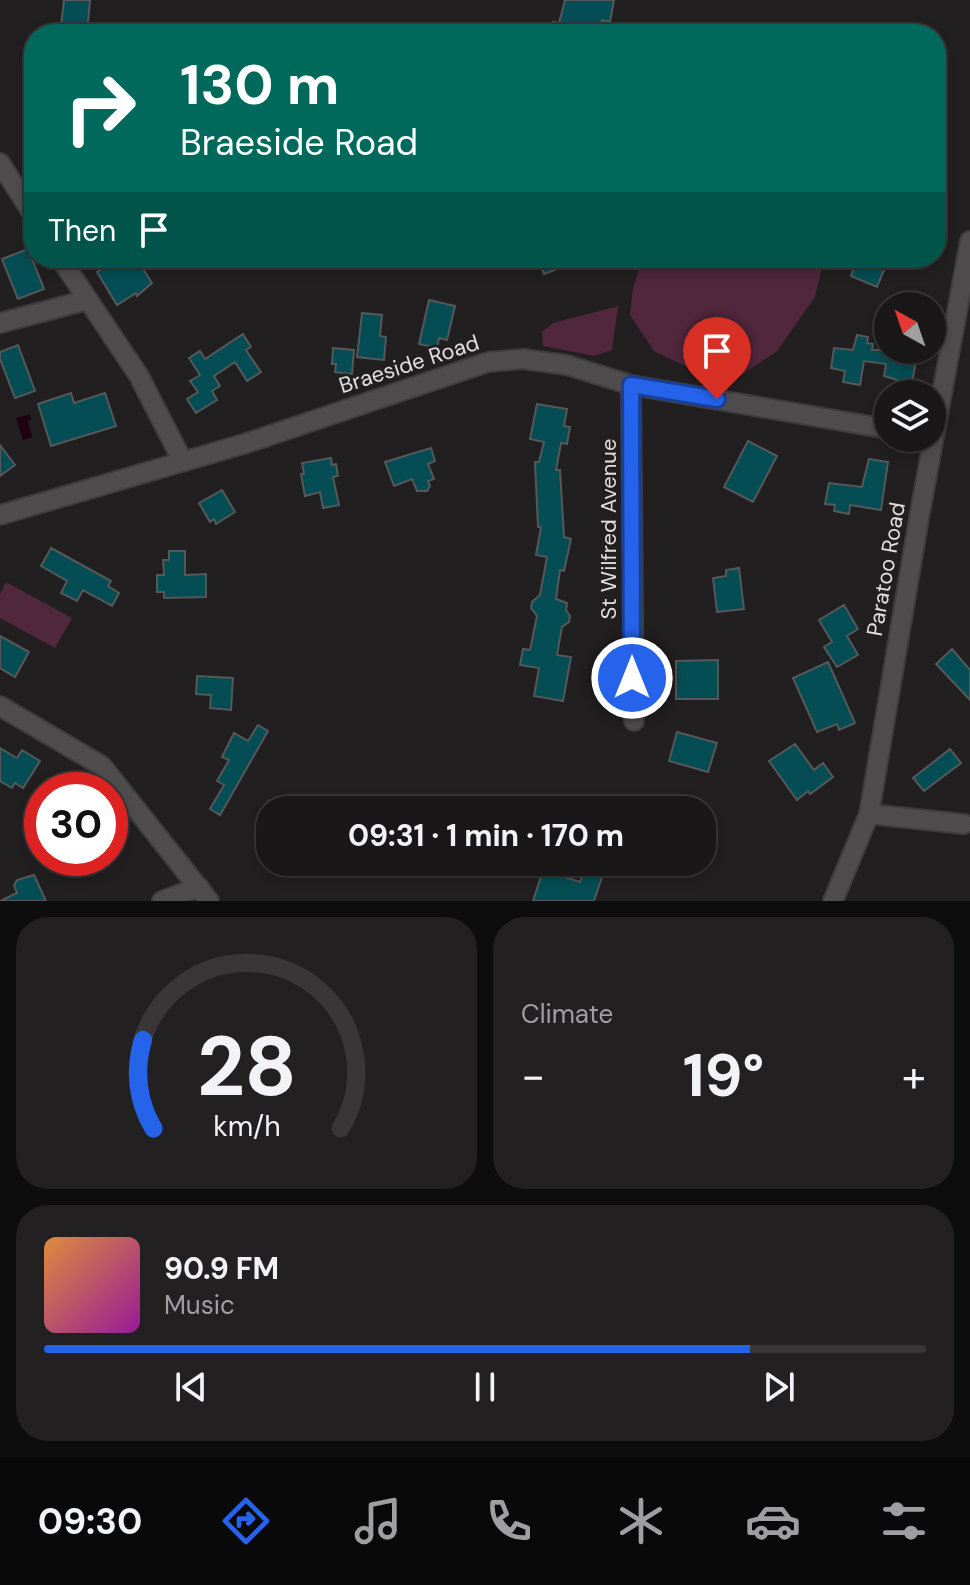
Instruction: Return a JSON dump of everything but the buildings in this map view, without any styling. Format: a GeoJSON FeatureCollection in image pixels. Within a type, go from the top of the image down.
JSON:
{"type":"FeatureCollection","features":[{"type":"Feature","properties":{"kind":"street"},"geometry":{"type":"LineString","coordinates":[[0,163],[24,200]]}},
{"type":"Feature","properties":{"kind":"street","name":"Paratoo Road"},"geometry":{"type":"LineString","coordinates":[[944,380],[970,241]]}},
{"type":"Feature","properties":{"kind":"street"},"geometry":{"type":"LineString","coordinates":[[66,268],[139,376],[182,460]]}},
{"type":"Feature","properties":{"kind":"street"},"geometry":{"type":"LineString","coordinates":[[0,323],[87,300]]}},
{"type":"Feature","properties":{"kind":"street","name":"Braeside Road"},"geometry":{"type":"LineString","coordinates":[[0,515],[247,443],[488,362],[523,359],[567,365],[631,385],[874,427]]}},
{"type":"Feature","properties":{"kind":"street","name":"St Wilfred Avenue"},"geometry":{"type":"LineString","coordinates":[[631,385],[634,721]]}},
{"type":"Feature","properties":{"kind":"street","name":"Paratoo Road"},"geometry":{"type":"LineString","coordinates":[[833,901],[869,814],[930,452]]}},
{"type":"Feature","properties":{"kind":"street"},"geometry":{"type":"LineString","coordinates":[[0,706],[102,766],[204,894],[162,901]]}},
{"type":"Feature","properties":{"kind":"street"},"geometry":{"type":"LineString","coordinates":[[869,814],[964,824]]}},
{"type":"Feature","properties":{"kind":"shaded area"},"geometry":{"type":"Polygon","coordinates":[[[640,268],[822,268],[815,297],[777,351],[743,374],[689,368],[654,351],[630,315],[633,288],[640,268]]]}},
{"type":"Feature","properties":{"kind":"shaded area"},"geometry":{"type":"Polygon","coordinates":[[[618,306],[612,350],[594,356],[543,346],[542,332],[553,323],[618,306]]]}},
{"type":"Feature","properties":{"kind":"shaded area"},"geometry":{"type":"Polygon","coordinates":[[[30,414],[31,420],[28,421],[32,437],[23,440],[16,418],[30,414]]]}},
{"type":"Feature","properties":{"kind":"shaded area"},"geometry":{"type":"Polygon","coordinates":[[[6,582],[72,618],[55,648],[0,618],[0,594],[6,582]]]}},
{"type":"Feature","properties":{"kind":"route"},"geometry":{"type":"LineString","coordinates":[[632,678],[631,385],[717,399]]}}]}
